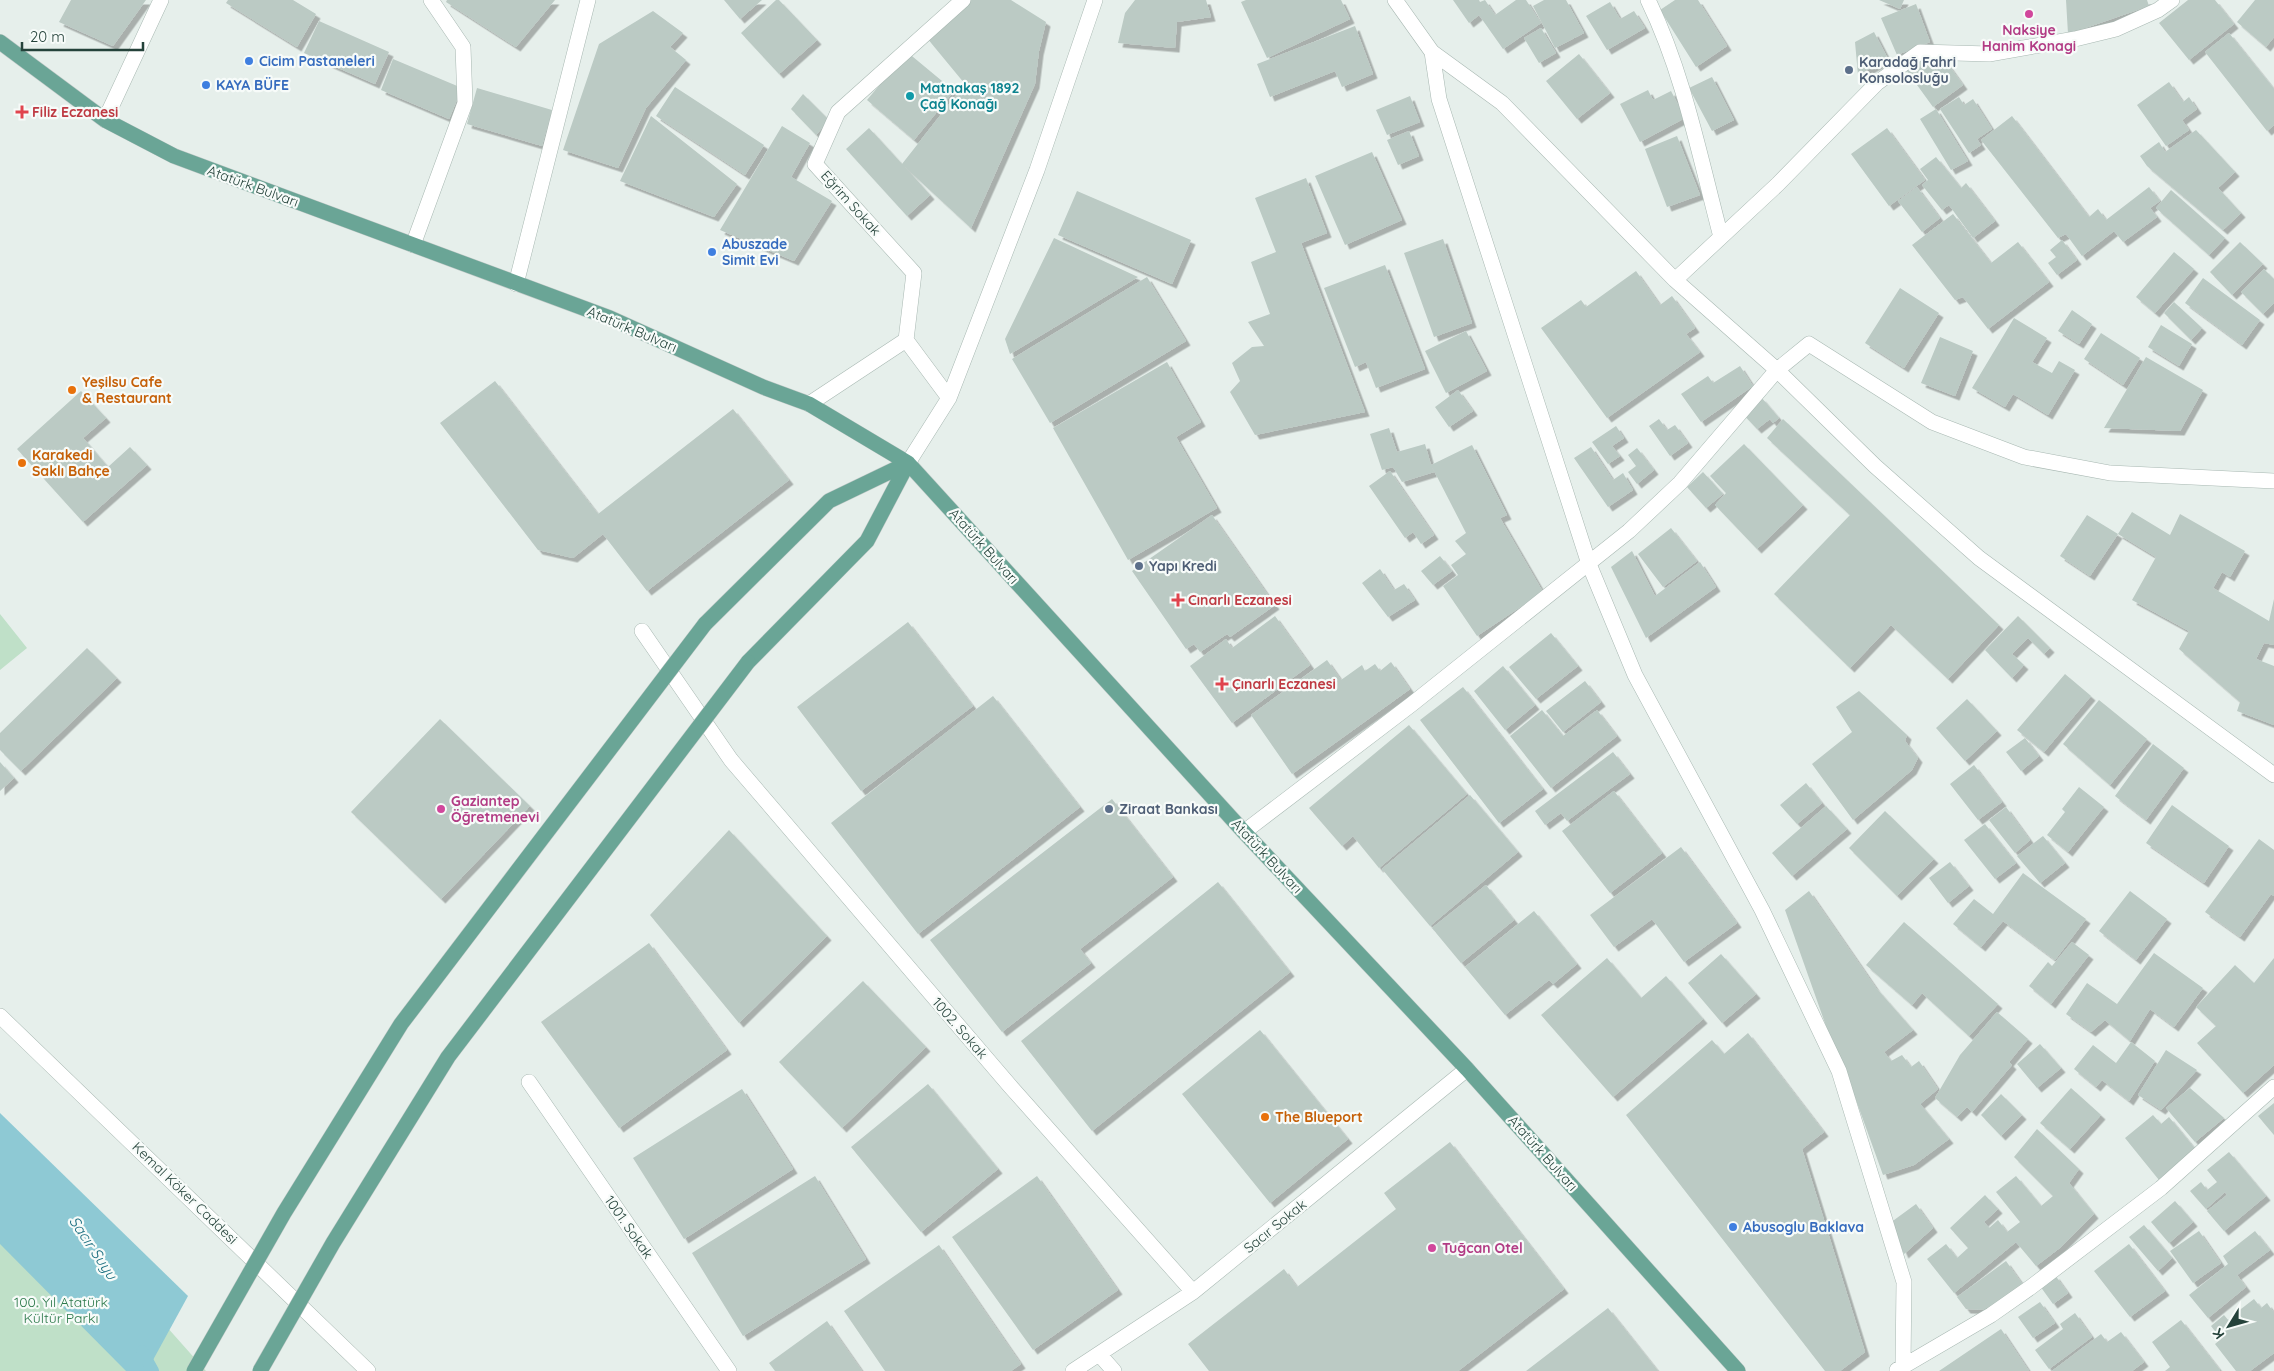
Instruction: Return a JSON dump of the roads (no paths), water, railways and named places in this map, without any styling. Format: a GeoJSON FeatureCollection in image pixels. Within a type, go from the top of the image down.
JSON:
{"type":"FeatureCollection","features":[{"type":"Feature","properties":{"kind":"main road","name":"Atatürk Bulvarı"},"geometry":{"type":"LineString","coordinates":[[0,42],[105,120],[174,156],[610,318],[763,387],[809,404],[908,463],[1244,832],[1467,1069],[1738,1371]]}},
{"type":"Feature","properties":{"kind":"main road"},"geometry":{"type":"LineString","coordinates":[[194,1371],[284,1213],[401,1024],[705,624],[829,501],[908,463]]}},
{"type":"Feature","properties":{"kind":"main road"},"geometry":{"type":"LineString","coordinates":[[260,1371],[333,1243],[448,1057],[748,662],[867,541],[908,463]]}},
{"type":"Feature","properties":{"kind":"street"},"geometry":{"type":"LineString","coordinates":[[105,120],[161,0]]}},
{"type":"Feature","properties":{"kind":"street"},"geometry":{"type":"LineString","coordinates":[[413,245],[466,103],[463,47],[431,0]]}},
{"type":"Feature","properties":{"kind":"street"},"geometry":{"type":"LineString","coordinates":[[516,284],[588,0]]}},
{"type":"Feature","properties":{"kind":"street","name":"Eğrim Sokak"},"geometry":{"type":"LineString","coordinates":[[906,340],[914,273],[815,164],[838,112],[963,0]]}},
{"type":"Feature","properties":{"kind":"street"},"geometry":{"type":"LineString","coordinates":[[908,463],[949,398],[1037,170],[1095,0]]}},
{"type":"Feature","properties":{"kind":"street"},"geometry":{"type":"LineString","coordinates":[[1648,0],[1662,28],[1687,107],[1721,237]]}},
{"type":"Feature","properties":{"kind":"street"},"geometry":{"type":"LineString","coordinates":[[1675,280],[1778,184],[1877,83],[1920,52],[1989,54],[2075,39],[2116,28],[2158,10],[2172,0]]}},
{"type":"Feature","properties":{"kind":"street"},"geometry":{"type":"LineString","coordinates":[[1398,1],[1432,52],[1502,103],[1675,280],[1777,370],[1876,466],[1978,558],[2274,775]]}},
{"type":"Feature","properties":{"kind":"street"},"geometry":{"type":"LineString","coordinates":[[1432,52],[1439,98],[1589,564],[1635,675],[1762,910],[1839,1071],[1904,1282],[1900,1368]]}},
{"type":"Feature","properties":{"kind":"street"},"geometry":{"type":"LineString","coordinates":[[809,404],[906,340],[949,398]]}},
{"type":"Feature","properties":{"kind":"street"},"geometry":{"type":"LineString","coordinates":[[1244,832],[1412,704],[1629,531],[1680,483],[1777,370],[1809,344],[1932,422],[2024,457],[2110,473],[2274,481]]}},
{"type":"Feature","properties":{"kind":"street","name":"1002. Sokak"},"geometry":{"type":"LineString","coordinates":[[642,631],[731,760],[1010,1086],[1193,1292]]}},
{"type":"Feature","properties":{"kind":"street","name":"Kemal Köker Caddesi"},"geometry":{"type":"LineString","coordinates":[[0,1016],[368,1371]]}},
{"type":"Feature","properties":{"kind":"street","name":"Sacır Sokak"},"geometry":{"type":"LineString","coordinates":[[1073,1371],[1193,1292],[1467,1069]]}},
{"type":"Feature","properties":{"kind":"street","name":"1001. Sokak"},"geometry":{"type":"LineString","coordinates":[[529,1082],[729,1371]]}},
{"type":"Feature","properties":{"kind":"street"},"geometry":{"type":"LineString","coordinates":[[1900,1368],[1991,1315],[2031,1287],[2161,1188],[2274,1087]]}},
{"type":"Feature","properties":{"kind":"street"},"geometry":{"type":"LineString","coordinates":[[1099,1354],[1114,1371]]}},
{"type":"Feature","properties":{"kind":"water"},"geometry":{"type":"Polygon","coordinates":[[[0,1113],[188,1296],[147,1371],[126,1371],[0,1244],[0,1113]]]}},
{"type":"Feature","properties":{"kind":"waterway","name":"Sacır Suyu"},"geometry":{"type":"LineString","coordinates":[[142,1351],[153,1371]]}},
{"type":"Feature","properties":{"kind":"place","name":"Naksiye Hanim Konagi"},"geometry":{"type":"Point","coordinates":[2029,14]}},
{"type":"Feature","properties":{"kind":"place","name":"Cicim Pastaneleri"},"geometry":{"type":"Point","coordinates":[249,61]}},
{"type":"Feature","properties":{"kind":"place","name":"Karadağ Fahri Konsolosluğu"},"geometry":{"type":"Point","coordinates":[1849,70]}},
{"type":"Feature","properties":{"kind":"place","name":"KAYA BÜFE"},"geometry":{"type":"Point","coordinates":[206,85]}},
{"type":"Feature","properties":{"kind":"place","name":"Matnakaş 1892 Çağ Konağı"},"geometry":{"type":"Point","coordinates":[910,96]}},
{"type":"Feature","properties":{"kind":"place","name":"Filiz Eczanesi"},"geometry":{"type":"Point","coordinates":[22,112]}},
{"type":"Feature","properties":{"kind":"place","name":"Abuszade Simit Evi"},"geometry":{"type":"Point","coordinates":[712,252]}},
{"type":"Feature","properties":{"kind":"place","name":"Yeşilsu Cafe & Restaurant"},"geometry":{"type":"Point","coordinates":[72,390]}},
{"type":"Feature","properties":{"kind":"place","name":"Karakedi Saklı Bahçe"},"geometry":{"type":"Point","coordinates":[22,463]}},
{"type":"Feature","properties":{"kind":"place","name":"Yapı Kredi"},"geometry":{"type":"Point","coordinates":[1139,566]}},
{"type":"Feature","properties":{"kind":"place","name":"Cınarlı Eczanesi"},"geometry":{"type":"Point","coordinates":[1178,600]}},
{"type":"Feature","properties":{"kind":"place","name":"Çınarlı Eczanesi"},"geometry":{"type":"Point","coordinates":[1222,684]}},
{"type":"Feature","properties":{"kind":"place","name":"Gaziantep Öğretmenevi"},"geometry":{"type":"Point","coordinates":[441,809]}},
{"type":"Feature","properties":{"kind":"place","name":"Ziraat Bankası"},"geometry":{"type":"Point","coordinates":[1109,809]}},
{"type":"Feature","properties":{"kind":"place","name":"The Blueport"},"geometry":{"type":"Point","coordinates":[1265,1117]}},
{"type":"Feature","properties":{"kind":"place","name":"Abusoglu Baklava"},"geometry":{"type":"Point","coordinates":[1733,1227]}},
{"type":"Feature","properties":{"kind":"place","name":"Tuğcan Otel"},"geometry":{"type":"Point","coordinates":[1432,1248]}},
{"type":"Feature","properties":{"kind":"park label","name":"100. Yıl Atatürk Kültür Parkı"},"geometry":{"type":"Point","coordinates":[61,1310]}}]}
